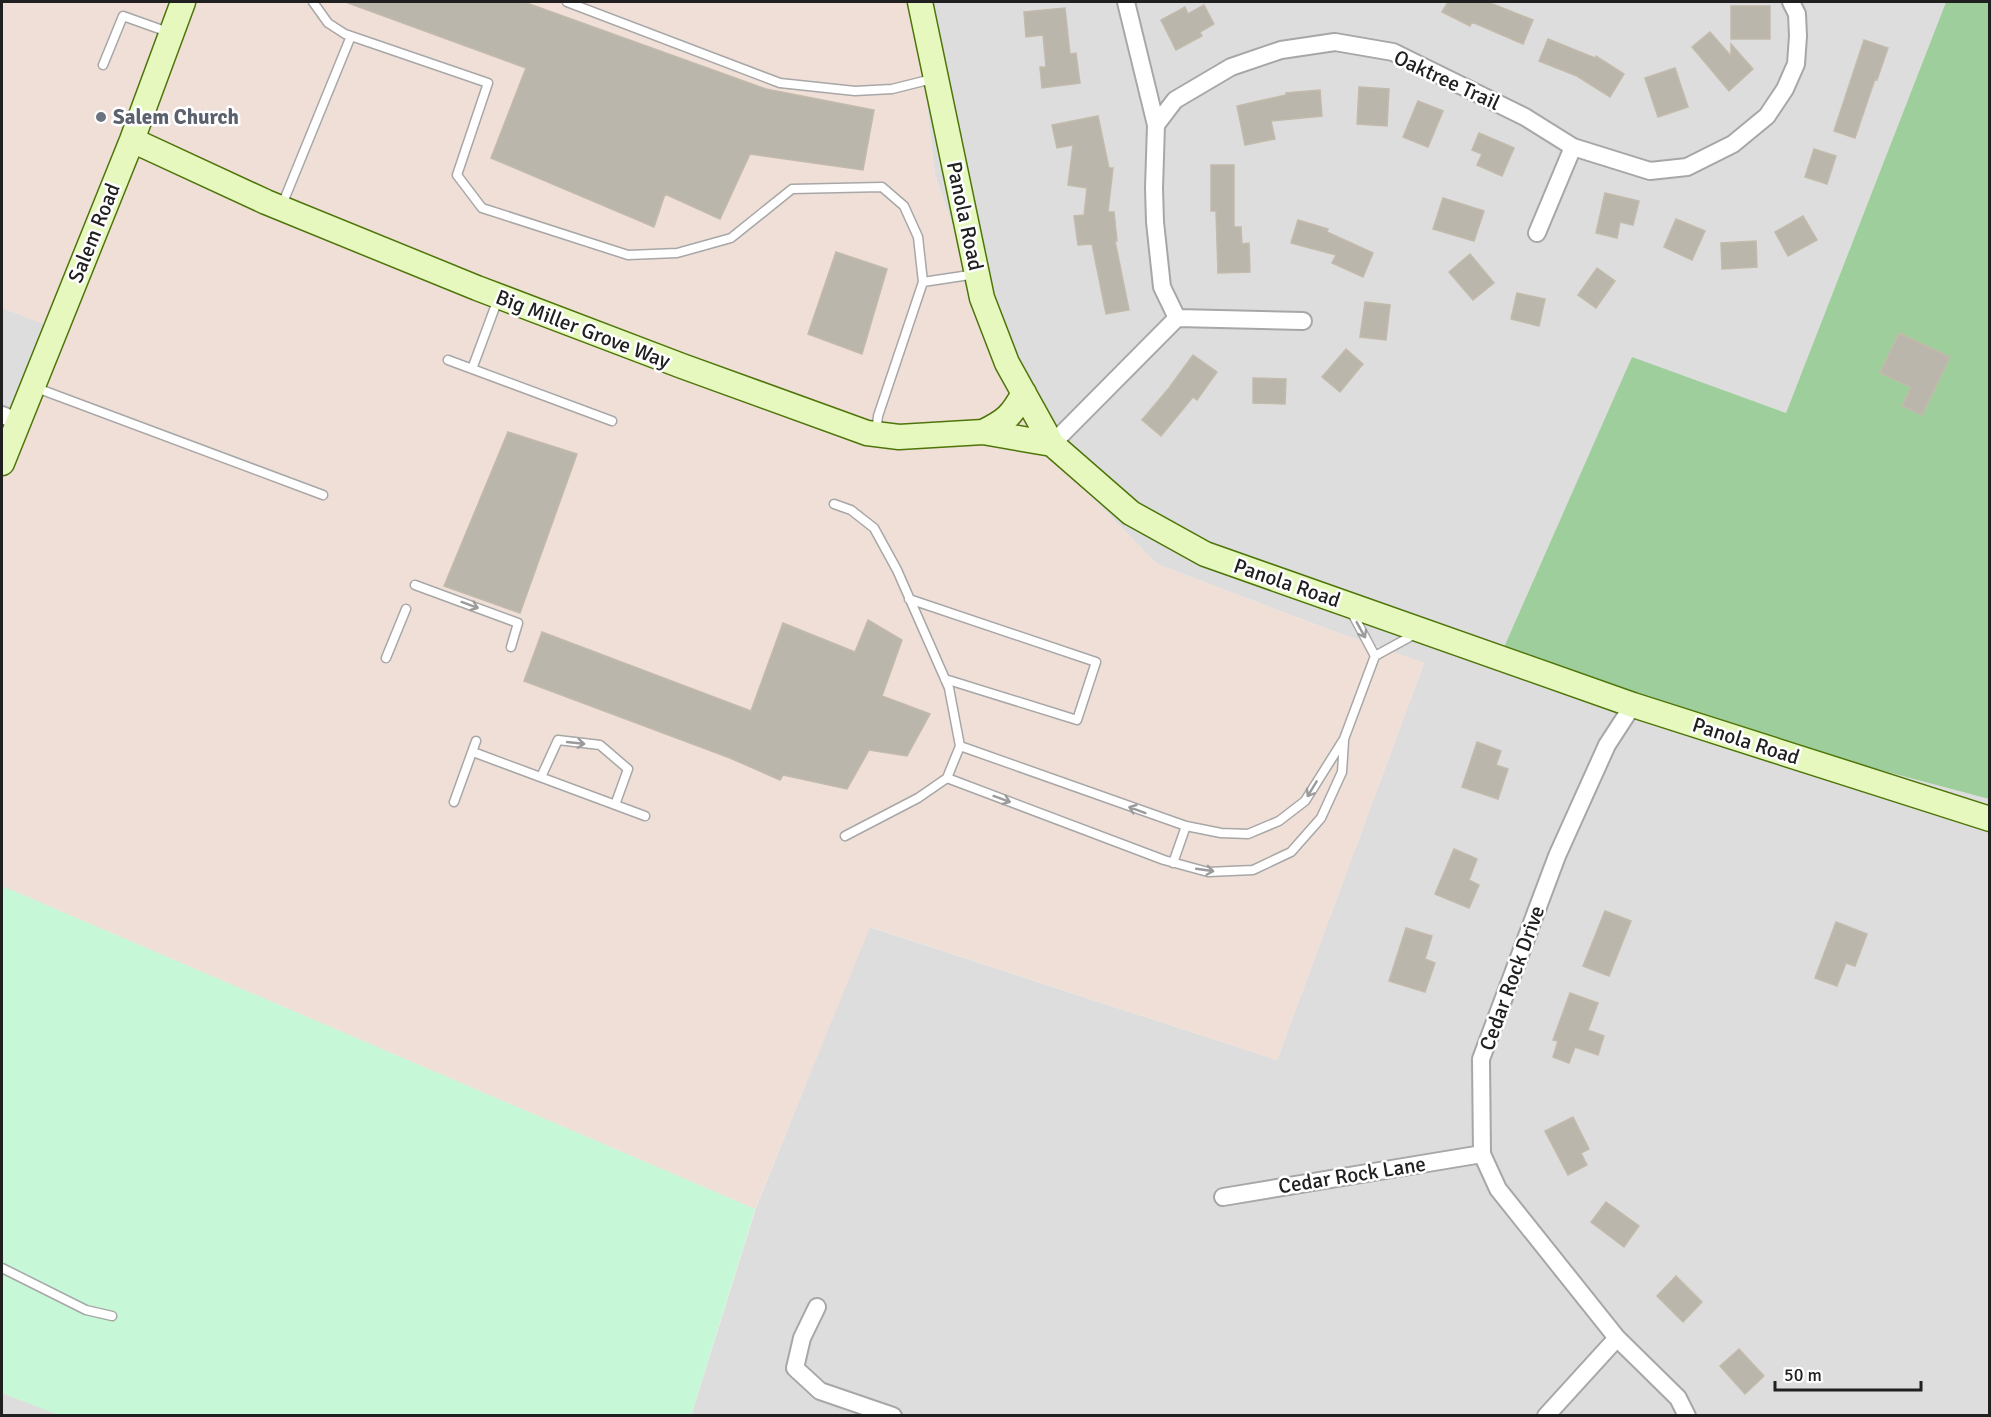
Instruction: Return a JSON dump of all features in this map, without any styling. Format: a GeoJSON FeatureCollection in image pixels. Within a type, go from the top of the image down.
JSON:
{"type":"FeatureCollection","features":[{"type":"Feature","properties":{"kind":"street","name":"Salem Road"},"geometry":{"type":"LineString","coordinates":[[2,463],[9,418],[32,386],[132,140],[183,2]]}},
{"type":"Feature","properties":{"kind":"street","name":"Panola Road"},"geometry":{"type":"LineString","coordinates":[[920,2],[982,298],[1003,352],[1052,444],[1131,513],[1205,554],[1633,705],[1989,819]]}},
{"type":"Feature","properties":{"kind":"street"},"geometry":{"type":"LineString","coordinates":[[1126,2],[1156,125],[1155,222],[1162,287],[1177,318]]}},
{"type":"Feature","properties":{"kind":"street","name":"Oaktree Trail"},"geometry":{"type":"LineString","coordinates":[[1156,125],[1175,100],[1231,67],[1281,50],[1335,42],[1393,52],[1525,117],[1573,147],[1650,171],[1687,167],[1733,144],[1767,116],[1785,89],[1796,64],[1798,36],[1797,14],[1791,2]]}},
{"type":"Feature","properties":{"kind":"street","name":"Big Miller Grove Way"},"geometry":{"type":"LineString","coordinates":[[132,140],[281,208],[498,297],[867,433],[899,437],[983,432],[1052,444]]}},
{"type":"Feature","properties":{"kind":"street"},"geometry":{"type":"LineString","coordinates":[[1537,233],[1573,147]]}},
{"type":"Feature","properties":{"kind":"street"},"geometry":{"type":"LineString","coordinates":[[1052,444],[1177,318],[1303,321]]}},
{"type":"Feature","properties":{"kind":"street"},"geometry":{"type":"LineString","coordinates":[[983,432],[997,426],[1013,412],[1024,393]]}},
{"type":"Feature","properties":{"kind":"street","name":"Cedar Rock Drive"},"geometry":{"type":"LineString","coordinates":[[1633,705],[1607,745],[1557,856],[1481,1059],[1482,1154],[1498,1189],[1617,1338],[1678,1398],[1687,1416]]}},
{"type":"Feature","properties":{"kind":"street","name":"Cedar Rock Lane"},"geometry":{"type":"LineString","coordinates":[[1223,1197],[1482,1154]]}},
{"type":"Feature","properties":{"kind":"street"},"geometry":{"type":"LineString","coordinates":[[817,1307],[802,1338],[795,1368],[820,1391],[863,1410],[893,1416]]}},
{"type":"Feature","properties":{"kind":"street"},"geometry":{"type":"LineString","coordinates":[[1546,1416],[1617,1338]]}},
{"type":"Feature","properties":{"kind":"lane"},"geometry":{"type":"LineString","coordinates":[[313,2],[328,23],[351,36],[488,83],[457,175],[482,208],[628,255],[677,253],[731,238],[792,189],[882,187],[904,206],[918,237],[923,282],[878,416],[876,434]]}},
{"type":"Feature","properties":{"kind":"lane"},"geometry":{"type":"LineString","coordinates":[[567,2],[780,83],[864,91],[892,89],[936,78]]}},
{"type":"Feature","properties":{"kind":"lane"},"geometry":{"type":"LineString","coordinates":[[104,65],[123,16],[172,33]]}},
{"type":"Feature","properties":{"kind":"lane"},"geometry":{"type":"LineString","coordinates":[[281,208],[351,36]]}},
{"type":"Feature","properties":{"kind":"lane"},"geometry":{"type":"LineString","coordinates":[[923,282],[977,274]]}},
{"type":"Feature","properties":{"kind":"lane"},"geometry":{"type":"LineString","coordinates":[[472,369],[498,297]]}},
{"type":"Feature","properties":{"kind":"lane"},"geometry":{"type":"LineString","coordinates":[[448,360],[612,421]]}},
{"type":"Feature","properties":{"kind":"lane"},"geometry":{"type":"LineString","coordinates":[[32,386],[323,495]]}},
{"type":"Feature","properties":{"kind":"lane"},"geometry":{"type":"LineString","coordinates":[[834,504],[851,510],[874,528],[897,570],[949,688],[960,746],[947,778],[918,798],[845,836]]}},
{"type":"Feature","properties":{"kind":"lane"},"geometry":{"type":"LineString","coordinates":[[415,585],[518,623],[511,647]]}},
{"type":"Feature","properties":{"kind":"lane"},"geometry":{"type":"LineString","coordinates":[[909,599],[1096,662],[1077,720],[945,679]]}},
{"type":"Feature","properties":{"kind":"lane"},"geometry":{"type":"LineString","coordinates":[[1347,604],[1375,656]]}},
{"type":"Feature","properties":{"kind":"lane"},"geometry":{"type":"LineString","coordinates":[[386,658],[406,609]]}},
{"type":"Feature","properties":{"kind":"lane"},"geometry":{"type":"LineString","coordinates":[[960,746],[1186,826],[1221,833],[1248,834],[1279,821],[1305,801],[1344,740],[1375,656],[1421,630]]}},
{"type":"Feature","properties":{"kind":"lane"},"geometry":{"type":"LineString","coordinates":[[947,778],[1173,863],[1208,872],[1253,870],[1291,852],[1321,818],[1342,772],[1344,740]]}},
{"type":"Feature","properties":{"kind":"lane"},"geometry":{"type":"LineString","coordinates":[[454,802],[476,741]]}},
{"type":"Feature","properties":{"kind":"lane"},"geometry":{"type":"LineString","coordinates":[[541,777],[558,741],[600,745],[628,769],[615,805]]}},
{"type":"Feature","properties":{"kind":"lane"},"geometry":{"type":"LineString","coordinates":[[472,752],[645,816]]}},
{"type":"Feature","properties":{"kind":"lane"},"geometry":{"type":"LineString","coordinates":[[1173,863],[1186,826]]}},
{"type":"Feature","properties":{"kind":"lane"},"geometry":{"type":"LineString","coordinates":[[2,1268],[86,1310],[112,1316]]}},
{"type":"Feature","properties":{"kind":"shaded area"},"geometry":{"type":"Polygon","coordinates":[[[2,2],[915,2],[935,174],[957,239],[1054,458],[1157,564],[1424,663],[1277,1060],[870,927],[755,1209],[2,886],[2,439],[46,325],[2,308],[2,2]]]}},
{"type":"Feature","properties":{"kind":"shaded area"},"geometry":{"type":"Polygon","coordinates":[[[915,2],[1946,2],[1786,413],[1632,358],[1504,647],[1624,702],[1989,799],[1989,1415],[691,1416],[756,1208],[869,927],[1277,1060],[1424,663],[1157,564],[1054,458],[957,239],[935,174],[915,2]]]}},
{"type":"Feature","properties":{"kind":"shaded area"},"geometry":{"type":"Polygon","coordinates":[[[2,308],[46,324],[2,439],[2,308]]]}},
{"type":"Feature","properties":{"kind":"shaded area"},"geometry":{"type":"Polygon","coordinates":[[[2,1393],[61,1415],[2,1415],[2,1393]]]}},
{"type":"Feature","properties":{"kind":"green space"},"geometry":{"type":"Polygon","coordinates":[[[1946,2],[1989,2],[1989,799],[1624,702],[1504,647],[1632,357],[1786,413],[1946,2]]]}},
{"type":"Feature","properties":{"kind":"green space"},"geometry":{"type":"Polygon","coordinates":[[[2,886],[755,1209],[691,1415],[61,1416],[2,1393],[2,886]]]}},
{"type":"Feature","properties":{"kind":"building"},"geometry":{"type":"Polygon","coordinates":[[[348,2],[524,2],[766,89],[874,110],[863,170],[750,154],[720,219],[665,194],[654,227],[491,158],[526,68],[348,2]]]}},
{"type":"Feature","properties":{"kind":"building"},"geometry":{"type":"Polygon","coordinates":[[[1448,2],[1488,2],[1533,20],[1523,44],[1472,22],[1470,26],[1442,12],[1448,2]]]}},
{"type":"Feature","properties":{"kind":"building"},"geometry":{"type":"Polygon","coordinates":[[[1204,5],[1214,24],[1200,32],[1202,36],[1176,50],[1161,20],[1185,7],[1188,14],[1204,5]]]}},
{"type":"Feature","properties":{"kind":"building"},"geometry":{"type":"Polygon","coordinates":[[[1731,6],[1770,6],[1770,39],[1731,39],[1731,6]]]}},
{"type":"Feature","properties":{"kind":"building"},"geometry":{"type":"Polygon","coordinates":[[[1065,8],[1070,54],[1076,53],[1080,83],[1042,88],[1040,67],[1046,67],[1043,35],[1026,37],[1024,12],[1065,8]]]}},
{"type":"Feature","properties":{"kind":"building"},"geometry":{"type":"Polygon","coordinates":[[[1710,32],[1731,56],[1731,44],[1753,69],[1729,91],[1692,47],[1710,32]]]}},
{"type":"Feature","properties":{"kind":"building"},"geometry":{"type":"Polygon","coordinates":[[[1548,39],[1595,58],[1596,56],[1624,74],[1610,97],[1577,76],[1539,61],[1548,39]]]}},
{"type":"Feature","properties":{"kind":"building"},"geometry":{"type":"Polygon","coordinates":[[[1864,40],[1888,48],[1855,138],[1834,131],[1864,40]]]}},
{"type":"Feature","properties":{"kind":"building"},"geometry":{"type":"Polygon","coordinates":[[[1675,68],[1688,107],[1658,117],[1645,78],[1675,68]]]}},
{"type":"Feature","properties":{"kind":"building"},"geometry":{"type":"Polygon","coordinates":[[[1359,87],[1389,89],[1387,126],[1357,124],[1359,87]]]}},
{"type":"Feature","properties":{"kind":"building"},"geometry":{"type":"Polygon","coordinates":[[[1320,90],[1322,116],[1271,121],[1275,139],[1245,145],[1237,106],[1286,95],[1286,93],[1320,90]]]}},
{"type":"Feature","properties":{"kind":"building"},"geometry":{"type":"Polygon","coordinates":[[[1418,101],[1443,111],[1428,147],[1403,137],[1418,101]]]}},
{"type":"Feature","properties":{"kind":"building"},"geometry":{"type":"Polygon","coordinates":[[[1098,116],[1109,168],[1113,168],[1108,212],[1114,212],[1117,241],[1115,241],[1129,310],[1106,314],[1092,244],[1078,245],[1074,216],[1084,215],[1087,188],[1068,185],[1073,145],[1057,148],[1052,125],[1098,116]]]}},
{"type":"Feature","properties":{"kind":"building"},"geometry":{"type":"Polygon","coordinates":[[[1479,133],[1514,148],[1502,176],[1477,165],[1482,154],[1472,150],[1479,133]]]}},
{"type":"Feature","properties":{"kind":"building"},"geometry":{"type":"Polygon","coordinates":[[[1814,149],[1836,156],[1827,184],[1805,177],[1814,149]]]}},
{"type":"Feature","properties":{"kind":"building"},"geometry":{"type":"Polygon","coordinates":[[[1211,165],[1234,165],[1234,227],[1241,227],[1242,244],[1249,243],[1250,272],[1218,273],[1216,211],[1211,211],[1211,165]]]}},
{"type":"Feature","properties":{"kind":"building"},"geometry":{"type":"Polygon","coordinates":[[[1605,193],[1639,201],[1633,225],[1620,222],[1617,238],[1596,233],[1605,193]]]}},
{"type":"Feature","properties":{"kind":"building"},"geometry":{"type":"Polygon","coordinates":[[[1443,198],[1484,211],[1474,241],[1433,229],[1443,198]]]}},
{"type":"Feature","properties":{"kind":"building"},"geometry":{"type":"Polygon","coordinates":[[[1803,216],[1817,240],[1788,256],[1775,232],[1803,216]]]}},
{"type":"Feature","properties":{"kind":"building"},"geometry":{"type":"Polygon","coordinates":[[[1676,219],[1705,231],[1692,260],[1664,247],[1676,219]]]}},
{"type":"Feature","properties":{"kind":"building"},"geometry":{"type":"Polygon","coordinates":[[[1298,220],[1328,229],[1327,232],[1373,253],[1363,277],[1332,263],[1336,255],[1291,243],[1298,220]]]}},
{"type":"Feature","properties":{"kind":"building"},"geometry":{"type":"Polygon","coordinates":[[[1756,241],[1757,267],[1722,269],[1721,243],[1756,241]]]}},
{"type":"Feature","properties":{"kind":"building"},"geometry":{"type":"Polygon","coordinates":[[[836,252],[887,269],[862,354],[808,334],[836,252]]]}},
{"type":"Feature","properties":{"kind":"building"},"geometry":{"type":"Polygon","coordinates":[[[1470,254],[1494,283],[1473,300],[1449,272],[1470,254]]]}},
{"type":"Feature","properties":{"kind":"building"},"geometry":{"type":"Polygon","coordinates":[[[1597,268],[1615,281],[1596,308],[1578,295],[1597,268]]]}},
{"type":"Feature","properties":{"kind":"building"},"geometry":{"type":"Polygon","coordinates":[[[1517,293],[1545,299],[1539,326],[1511,319],[1517,293]]]}},
{"type":"Feature","properties":{"kind":"building"},"geometry":{"type":"Polygon","coordinates":[[[1365,302],[1390,305],[1386,340],[1360,337],[1365,302]]]}},
{"type":"Feature","properties":{"kind":"building"},"geometry":{"type":"Polygon","coordinates":[[[1899,333],[1950,357],[1922,415],[1902,406],[1911,387],[1880,373],[1899,333]]]}},
{"type":"Feature","properties":{"kind":"building"},"geometry":{"type":"Polygon","coordinates":[[[1346,349],[1363,364],[1340,392],[1322,377],[1346,349]]]}},
{"type":"Feature","properties":{"kind":"building"},"geometry":{"type":"Polygon","coordinates":[[[1193,355],[1217,372],[1197,400],[1193,397],[1161,436],[1142,420],[1193,355]]]}},
{"type":"Feature","properties":{"kind":"building"},"geometry":{"type":"Polygon","coordinates":[[[1253,378],[1286,379],[1285,404],[1253,403],[1253,378]]]}},
{"type":"Feature","properties":{"kind":"building"},"geometry":{"type":"Polygon","coordinates":[[[508,432],[577,454],[520,613],[444,586],[508,432]]]}},
{"type":"Feature","properties":{"kind":"building"},"geometry":{"type":"Polygon","coordinates":[[[868,620],[902,640],[882,696],[930,714],[907,756],[869,750],[847,789],[783,775],[780,780],[730,758],[524,681],[542,632],[751,711],[783,623],[855,652],[868,620]]]}},
{"type":"Feature","properties":{"kind":"building"},"geometry":{"type":"Polygon","coordinates":[[[1477,742],[1501,751],[1496,765],[1508,769],[1498,799],[1462,787],[1477,742]]]}},
{"type":"Feature","properties":{"kind":"building"},"geometry":{"type":"Polygon","coordinates":[[[1454,849],[1477,859],[1469,880],[1479,885],[1469,908],[1435,894],[1454,849]]]}},
{"type":"Feature","properties":{"kind":"building"},"geometry":{"type":"Polygon","coordinates":[[[1605,911],[1631,921],[1609,976],[1583,966],[1605,911]]]}},
{"type":"Feature","properties":{"kind":"building"},"geometry":{"type":"Polygon","coordinates":[[[1836,922],[1867,934],[1855,966],[1846,963],[1837,986],[1815,978],[1836,922]]]}},
{"type":"Feature","properties":{"kind":"building"},"geometry":{"type":"Polygon","coordinates":[[[1406,928],[1432,936],[1425,959],[1435,963],[1425,992],[1389,981],[1406,928]]]}},
{"type":"Feature","properties":{"kind":"building"},"geometry":{"type":"Polygon","coordinates":[[[1570,993],[1598,1003],[1588,1030],[1604,1036],[1598,1055],[1575,1047],[1569,1063],[1553,1057],[1558,1041],[1553,1040],[1570,993]]]}},
{"type":"Feature","properties":{"kind":"building"},"geometry":{"type":"Polygon","coordinates":[[[1573,1117],[1589,1149],[1581,1153],[1587,1165],[1568,1175],[1545,1131],[1573,1117]]]}},
{"type":"Feature","properties":{"kind":"building"},"geometry":{"type":"Polygon","coordinates":[[[1606,1202],[1639,1226],[1624,1247],[1591,1222],[1606,1202]]]}},
{"type":"Feature","properties":{"kind":"building"},"geometry":{"type":"Polygon","coordinates":[[[1676,1276],[1702,1302],[1683,1322],[1657,1296],[1676,1276]]]}},
{"type":"Feature","properties":{"kind":"building"},"geometry":{"type":"Polygon","coordinates":[[[1739,1349],[1764,1376],[1745,1394],[1720,1366],[1739,1349]]]}},
{"type":"Feature","properties":{"kind":"place","name":"Salem Church"},"geometry":{"type":"Point","coordinates":[101,117]}}]}
